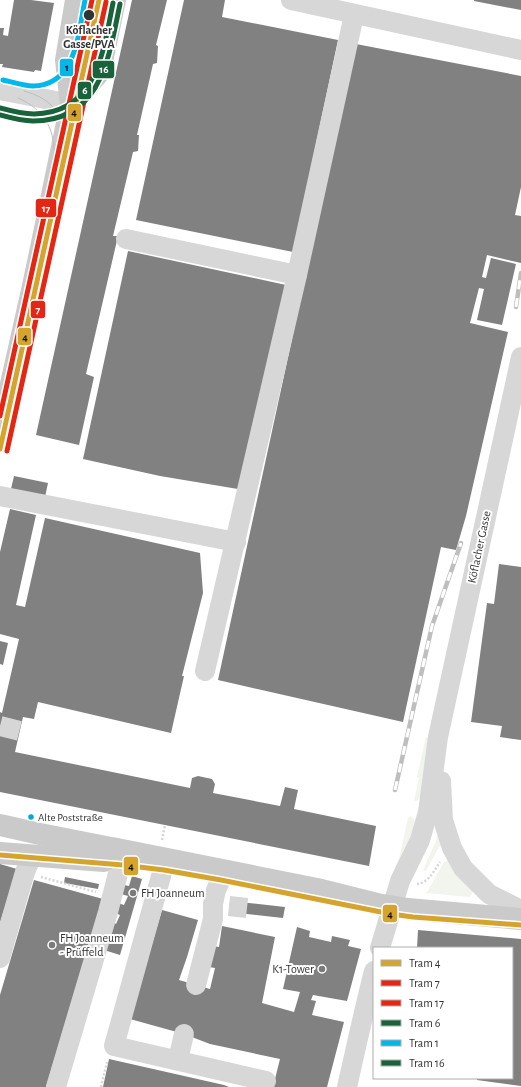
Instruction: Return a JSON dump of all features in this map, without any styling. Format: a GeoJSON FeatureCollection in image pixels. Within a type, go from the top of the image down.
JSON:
{"type":"FeatureCollection","features":[{"type":"Feature","properties":{"kind":"main road"},"geometry":{"type":"LineString","coordinates":[[0,433],[34,286],[71,104],[66,60],[76,0]]}},
{"type":"Feature","properties":{"kind":"main road"},"geometry":{"type":"LineString","coordinates":[[71,104],[97,75],[103,57],[115,0]]}},
{"type":"Feature","properties":{"kind":"main road"},"geometry":{"type":"LineString","coordinates":[[0,825],[40,834],[111,856]]}},
{"type":"Feature","properties":{"kind":"main road"},"geometry":{"type":"LineString","coordinates":[[0,853],[28,864],[111,856],[163,853],[225,870],[317,889],[366,902],[393,907],[521,919]]}},
{"type":"Feature","properties":{"kind":"street"},"geometry":{"type":"LineString","coordinates":[[0,90],[71,104],[95,0]]}},
{"type":"Feature","properties":{"kind":"street"},"geometry":{"type":"LineString","coordinates":[[291,0],[521,50]]}},
{"type":"Feature","properties":{"kind":"street"},"geometry":{"type":"LineString","coordinates":[[204,671],[236,542],[297,275],[354,14]]}},
{"type":"Feature","properties":{"kind":"street"},"geometry":{"type":"LineString","coordinates":[[126,239],[297,275]]}},
{"type":"Feature","properties":{"kind":"street","name":"Köflacher Gasse"},"geometry":{"type":"LineString","coordinates":[[380,947],[400,882],[420,840],[428,812],[438,737],[521,357]]}},
{"type":"Feature","properties":{"kind":"street"},"geometry":{"type":"LineString","coordinates":[[0,496],[236,542]]}},
{"type":"Feature","properties":{"kind":"street","name":"Köflacher Gasse"},"geometry":{"type":"LineString","coordinates":[[438,737],[443,820],[452,848],[463,868],[489,894],[521,910]]}},
{"type":"Feature","properties":{"kind":"street"},"geometry":{"type":"LineString","coordinates":[[163,853],[163,869],[114,1046],[266,1081]]}},
{"type":"Feature","properties":{"kind":"street"},"geometry":{"type":"LineString","coordinates":[[56,1087],[108,912],[111,856]]}},
{"type":"Feature","properties":{"kind":"street"},"geometry":{"type":"LineString","coordinates":[[0,958],[28,864]]}},
{"type":"Feature","properties":{"kind":"street"},"geometry":{"type":"LineString","coordinates":[[196,985],[213,919],[221,905],[216,890],[225,870]]}},
{"type":"Feature","properties":{"kind":"street"},"geometry":{"type":"LineString","coordinates":[[347,1087],[373,975]]}},
{"type":"Feature","properties":{"kind":"street"},"geometry":{"type":"LineString","coordinates":[[178,1060],[184,1034]]}},
{"type":"Feature","properties":{"kind":"path"},"geometry":{"type":"LineString","coordinates":[[163,853],[165,825]]}},
{"type":"Feature","properties":{"kind":"path"},"geometry":{"type":"LineString","coordinates":[[417,884],[423,883],[432,874],[443,856]]}},
{"type":"Feature","properties":{"kind":"path"},"geometry":{"type":"LineString","coordinates":[[28,864],[65,883],[97,893]]}},
{"type":"Feature","properties":{"kind":"path"},"geometry":{"type":"LineString","coordinates":[[101,1087],[108,1055],[114,1046]]}},
{"type":"Feature","properties":{"kind":"shaded area"},"geometry":{"type":"Polygon","coordinates":[[[426,737],[429,738],[422,794],[417,801],[414,801],[419,778],[417,777],[426,737]]]}},
{"type":"Feature","properties":{"kind":"shaded area"},"geometry":{"type":"Polygon","coordinates":[[[411,816],[415,822],[415,828],[398,868],[395,867],[399,859],[408,818],[411,816]]]}},
{"type":"Feature","properties":{"kind":"shaded area"},"geometry":{"type":"Polygon","coordinates":[[[438,833],[445,844],[439,847],[426,871],[423,870],[436,841],[438,833]]]}},
{"type":"Feature","properties":{"kind":"shaded area"},"geometry":{"type":"Polygon","coordinates":[[[451,859],[474,889],[470,897],[425,893],[428,891],[444,862],[451,859]]]}},
{"type":"Feature","properties":{"kind":"building"},"geometry":{"type":"Polygon","coordinates":[[[14,0],[31,0],[54,3],[41,71],[35,70],[34,72],[2,67],[3,64],[0,64],[0,28],[4,28],[3,35],[8,36],[14,0]]]}},
{"type":"Feature","properties":{"kind":"building"},"geometry":{"type":"Polygon","coordinates":[[[132,0],[167,0],[156,45],[158,46],[157,63],[153,64],[137,135],[139,135],[138,151],[133,152],[113,236],[118,236],[86,374],[94,377],[79,445],[36,435],[132,0]]]}},
{"type":"Feature","properties":{"kind":"building"},"geometry":{"type":"Polygon","coordinates":[[[184,0],[225,0],[222,17],[338,40],[293,252],[136,220],[184,0]]]}},
{"type":"Feature","properties":{"kind":"building"},"geometry":{"type":"Polygon","coordinates":[[[521,0],[521,10],[474,1],[521,0]]]}},
{"type":"Feature","properties":{"kind":"building"},"geometry":{"type":"Polygon","coordinates":[[[356,44],[521,76],[521,187],[515,215],[521,216],[521,263],[487,255],[482,277],[486,278],[491,258],[516,264],[502,325],[477,320],[484,289],[479,288],[470,323],[508,332],[466,516],[456,550],[441,547],[403,722],[218,680],[356,44]]]}},
{"type":"Feature","properties":{"kind":"building"},"geometry":{"type":"Polygon","coordinates":[[[128,251],[286,285],[238,489],[160,476],[83,459],[128,251]]]}},
{"type":"Feature","properties":{"kind":"building"},"geometry":{"type":"Polygon","coordinates":[[[14,476],[48,483],[45,497],[11,489],[14,476]]]}},
{"type":"Feature","properties":{"kind":"building"},"geometry":{"type":"Polygon","coordinates":[[[10,509],[36,515],[16,605],[25,607],[45,518],[200,553],[203,593],[182,676],[184,676],[171,733],[38,702],[34,719],[23,717],[15,752],[190,788],[192,778],[198,776],[212,779],[215,784],[213,793],[280,806],[285,787],[298,790],[294,809],[376,826],[369,866],[0,792],[0,712],[2,713],[19,639],[0,634],[0,552],[10,509]]]}},
{"type":"Feature","properties":{"kind":"building"},"geometry":{"type":"Polygon","coordinates":[[[499,564],[521,567],[521,740],[500,737],[502,726],[471,722],[487,603],[494,604],[499,564]]]}},
{"type":"Feature","properties":{"kind":"building"},"geometry":{"type":"Polygon","coordinates":[[[0,641],[8,643],[3,665],[0,664],[0,641]]]}},
{"type":"Feature","properties":{"kind":"building"},"geometry":{"type":"Polygon","coordinates":[[[0,864],[17,869],[0,923],[0,864]]]}},
{"type":"Feature","properties":{"kind":"building"},"geometry":{"type":"Polygon","coordinates":[[[132,876],[142,879],[120,955],[104,950],[113,922],[116,924],[120,915],[115,913],[118,903],[124,905],[128,896],[121,894],[124,885],[129,886],[132,876]]]}},
{"type":"Feature","properties":{"kind":"building"},"geometry":{"type":"Polygon","coordinates":[[[65,877],[99,884],[98,889],[64,883],[65,877]]]}},
{"type":"Feature","properties":{"kind":"building","name":"FH Joanneum - Prüffeld"},"geometry":{"type":"Polygon","coordinates":[[[34,880],[103,899],[46,1087],[0,1087],[0,995],[34,880]]]}},
{"type":"Feature","properties":{"kind":"building"},"geometry":{"type":"Polygon","coordinates":[[[230,901],[285,907],[283,918],[229,912],[230,901]]]}},
{"type":"Feature","properties":{"kind":"building"},"geometry":{"type":"Polygon","coordinates":[[[162,910],[198,920],[179,980],[210,989],[215,968],[209,967],[213,946],[219,947],[222,926],[275,937],[262,1003],[294,1012],[300,992],[283,989],[297,927],[310,931],[309,937],[331,942],[332,936],[350,940],[348,946],[361,949],[347,1001],[313,995],[311,1000],[316,1001],[312,1015],[344,1022],[327,1087],[273,1087],[280,1059],[210,1044],[184,1034],[130,1019],[162,910]]]}},
{"type":"Feature","properties":{"kind":"building"},"geometry":{"type":"Polygon","coordinates":[[[418,930],[521,939],[521,1086],[477,1080],[513,1079],[513,947],[417,947],[418,930]]]}},
{"type":"Feature","properties":{"kind":"building"},"geometry":{"type":"Polygon","coordinates":[[[109,1059],[224,1085],[229,1087],[103,1087],[109,1059]]]}},
{"type":"Feature","properties":{"kind":"tunnel"},"geometry":{"type":"LineString","coordinates":[[0,726],[20,731]]}},
{"type":"Feature","properties":{"kind":"tunnel"},"geometry":{"type":"LineString","coordinates":[[229,906],[247,908]]}},
{"type":"Feature","properties":{"kind":"tram line","name":"1"},"geometry":{"type":"LineString","coordinates":[[3,80],[33,86],[48,83],[59,77],[67,67],[73,55],[85,0]]}},
{"type":"Feature","properties":{"kind":"tram line","name":"17"},"geometry":{"type":"LineString","coordinates":[[0,416],[92,0]]}},
{"type":"Feature","properties":{"kind":"tram line","name":"4"},"geometry":{"type":"LineString","coordinates":[[0,449],[99,0]]}},
{"type":"Feature","properties":{"kind":"tram line","name":"7"},"geometry":{"type":"LineString","coordinates":[[7,451],[106,2]]}},
{"type":"Feature","properties":{"kind":"tram line","name":"6"},"geometry":{"type":"LineString","coordinates":[[0,108],[21,113],[34,114],[55,111],[72,103],[84,91],[93,76],[100,59],[113,3]]}},
{"type":"Feature","properties":{"kind":"tram line","name":"16"},"geometry":{"type":"LineString","coordinates":[[0,115],[29,121],[56,118],[74,110],[88,98],[98,82],[106,64],[120,4]]}},
{"type":"Feature","properties":{"kind":"tram line"},"geometry":{"type":"LineString","coordinates":[[24,91],[45,100],[58,113],[62,121],[66,141],[66,153]]}},
{"type":"Feature","properties":{"kind":"tram line"},"geometry":{"type":"LineString","coordinates":[[18,98],[36,109],[47,123],[53,140],[54,161]]}},
{"type":"Feature","properties":{"kind":"tram line"},"geometry":{"type":"LineString","coordinates":[[0,415],[5,393]]}},
{"type":"Feature","properties":{"kind":"tram line","name":"4"},"geometry":{"type":"LineString","coordinates":[[0,855],[123,865],[164,870],[391,914],[521,925]]}},
{"type":"Feature","properties":{"kind":"railway"},"geometry":{"type":"LineString","coordinates":[[516,307],[521,273]]}},
{"type":"Feature","properties":{"kind":"railway"},"geometry":{"type":"LineString","coordinates":[[395,790],[432,626],[461,543]]}},
{"type":"Feature","properties":{"kind":"place","name":"Köflacher Gasse/PVA"},"geometry":{"type":"Point","coordinates":[89,15]}},
{"type":"Feature","properties":{"kind":"place","name":"Alte Poststraße"},"geometry":{"type":"Point","coordinates":[31,817]}},
{"type":"Feature","properties":{"kind":"place","name":"FH Joanneum"},"geometry":{"type":"Point","coordinates":[133,893]}},
{"type":"Feature","properties":{"kind":"place","name":"FH Joanneum - Prüffeld"},"geometry":{"type":"Point","coordinates":[52,945]}},
{"type":"Feature","properties":{"kind":"place","name":"K1-Tower"},"geometry":{"type":"Point","coordinates":[322,969]}}]}
